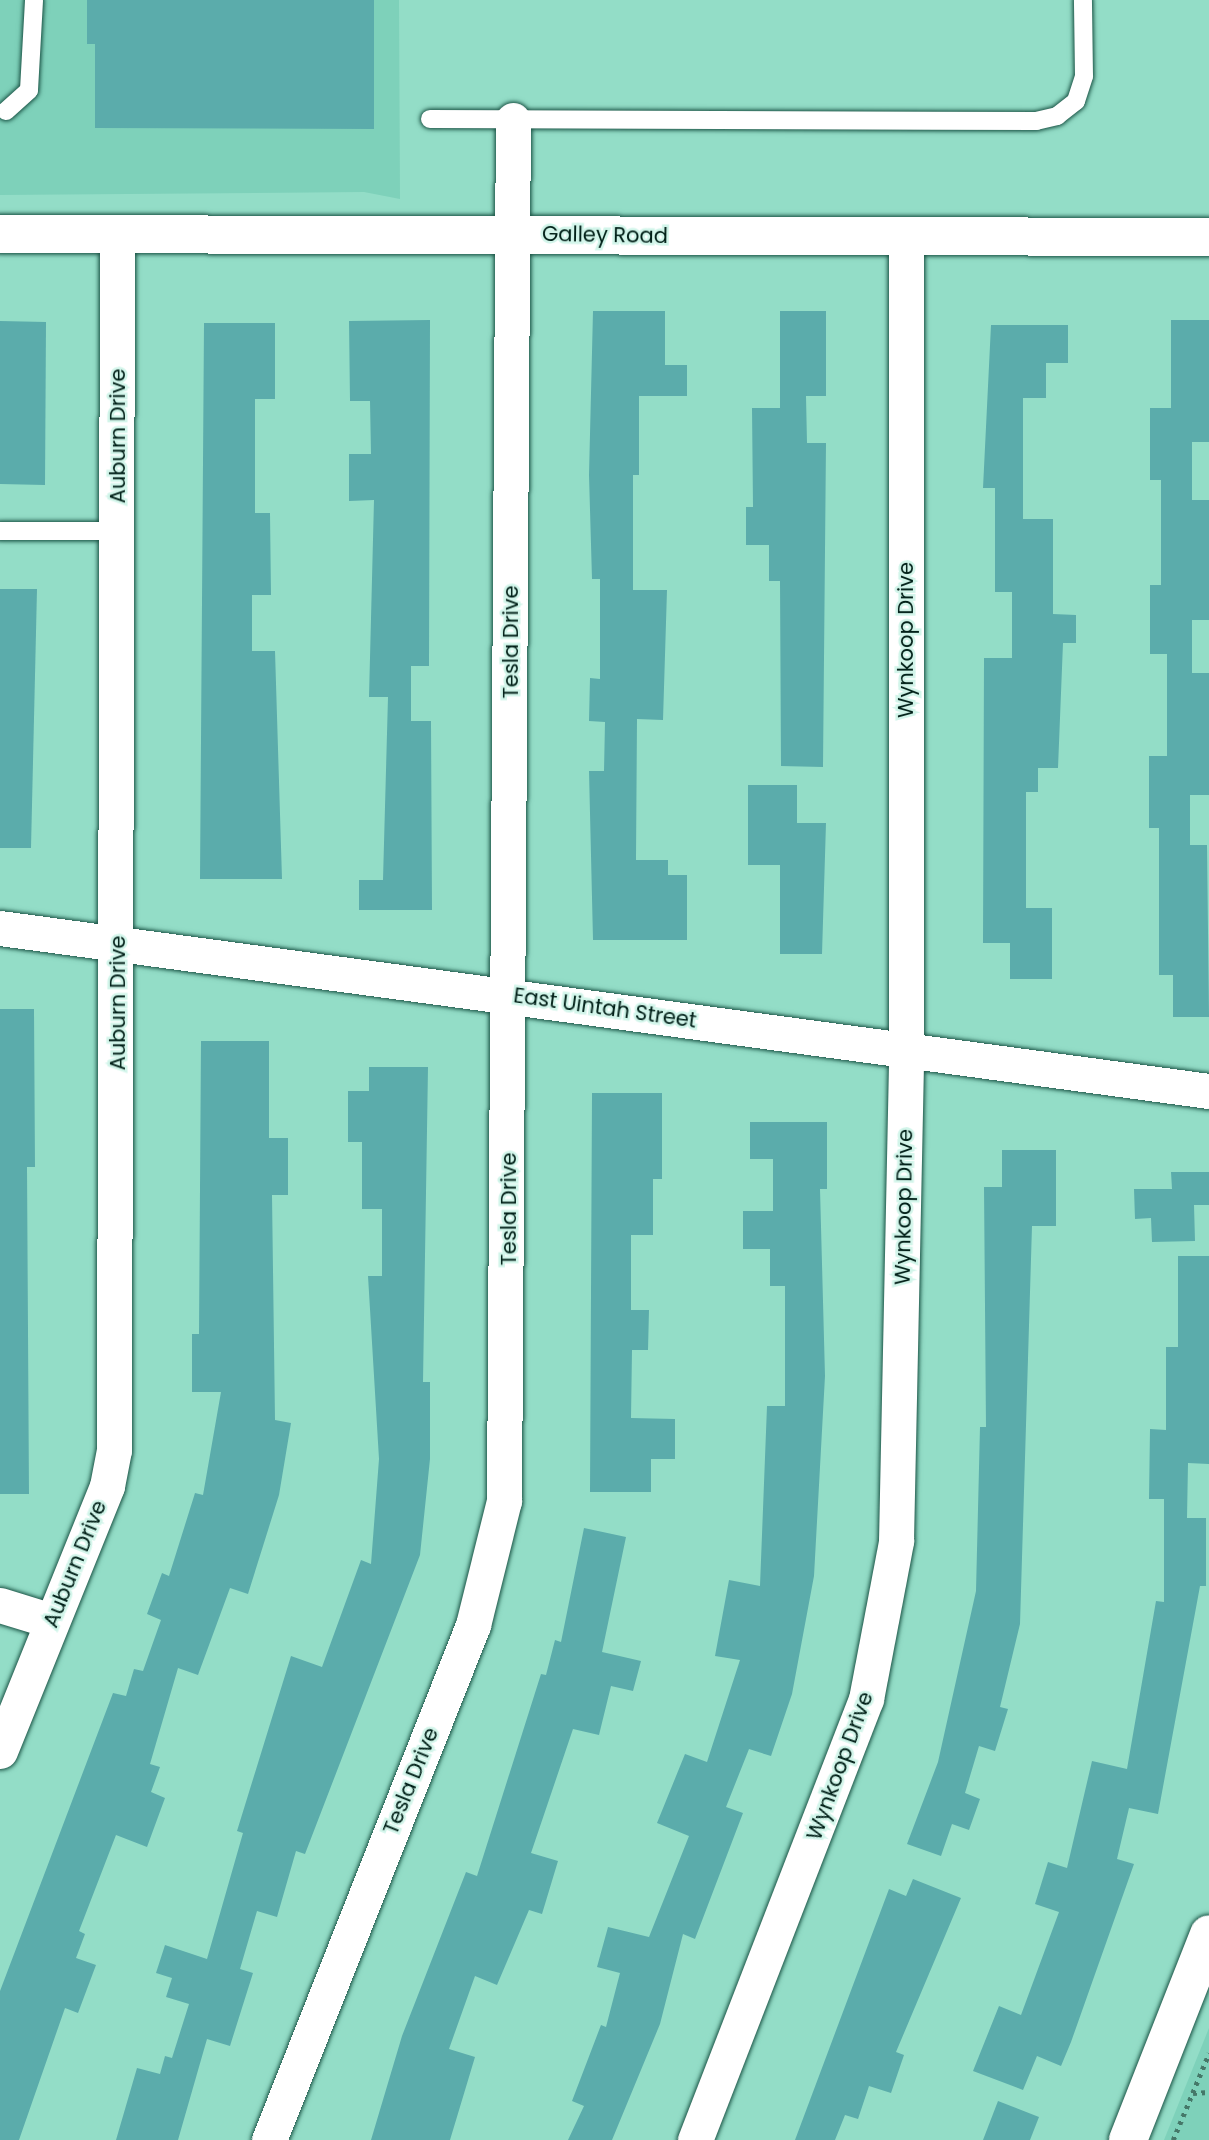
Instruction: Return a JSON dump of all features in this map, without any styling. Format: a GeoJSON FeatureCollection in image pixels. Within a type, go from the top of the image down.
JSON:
{"type":"FeatureCollection","features":[{"type":"Feature","properties":{"kind":"main road","name":"Galley Road"},"geometry":{"type":"LineString","coordinates":[[0,234],[1209,237]]}},
{"type":"Feature","properties":{"kind":"main road"},"geometry":{"type":"LineString","coordinates":[[1128,2140],[1209,1934]]}},
{"type":"Feature","properties":{"kind":"street","name":"Tesla Drive"},"geometry":{"type":"LineString","coordinates":[[270,2140],[473,1625],[498,1538],[508,1455],[513,120]]}},
{"type":"Feature","properties":{"kind":"street","name":"Auburn Drive"},"geometry":{"type":"LineString","coordinates":[[0,1751],[107,1486],[114,1450],[119,942],[117,235]]}},
{"type":"Feature","properties":{"kind":"street","name":"Wynkoop Drive"},"geometry":{"type":"LineString","coordinates":[[695,2140],[844,1763],[888,1602],[900,1488],[906,1050],[906,238]]}},
{"type":"Feature","properties":{"kind":"street","name":"East Uintah Street"},"geometry":{"type":"LineString","coordinates":[[0,928],[1209,1091]]}},
{"type":"Feature","properties":{"kind":"street"},"geometry":{"type":"LineString","coordinates":[[0,1605],[52,1621]]}},
{"type":"Feature","properties":{"kind":"lane"},"geometry":{"type":"LineString","coordinates":[[6,111],[29,90],[34,0]]}},
{"type":"Feature","properties":{"kind":"lane"},"geometry":{"type":"LineString","coordinates":[[430,119],[1036,121],[1057,116],[1076,101],[1084,76],[1083,0]]}},
{"type":"Feature","properties":{"kind":"lane"},"geometry":{"type":"LineString","coordinates":[[0,531],[118,531]]}},
{"type":"Feature","properties":{"kind":"path"},"geometry":{"type":"LineString","coordinates":[[1173,2140],[1209,2053]]}},
{"type":"Feature","properties":{"kind":"path"},"geometry":{"type":"LineString","coordinates":[[1193,2093],[1209,2092]]}},
{"type":"Feature","properties":{"kind":"shaded area"},"geometry":{"type":"Polygon","coordinates":[[[0,0],[399,0],[400,199],[364,192],[0,195],[0,0]]]}},
{"type":"Feature","properties":{"kind":"shaded area"},"geometry":{"type":"Polygon","coordinates":[[[1209,2028],[1209,2140],[1164,2140],[1209,2028]]]}},
{"type":"Feature","properties":{"kind":"building"},"geometry":{"type":"Polygon","coordinates":[[[87,0],[374,0],[374,129],[95,128],[95,44],[87,44],[87,0]]]}},
{"type":"Feature","properties":{"kind":"building"},"geometry":{"type":"Polygon","coordinates":[[[593,311],[665,311],[665,365],[687,365],[687,396],[639,396],[639,475],[633,475],[633,590],[667,590],[663,720],[637,719],[636,860],[668,860],[668,875],[687,875],[687,940],[593,940],[589,771],[604,771],[605,722],[589,721],[590,678],[600,679],[600,579],[592,579],[589,475],[593,311]]]}},
{"type":"Feature","properties":{"kind":"building"},"geometry":{"type":"Polygon","coordinates":[[[780,311],[826,311],[826,396],[806,396],[807,443],[826,443],[823,767],[781,766],[780,581],[769,581],[769,545],[746,545],[746,507],[753,507],[752,408],[780,408],[780,311]]]}},
{"type":"Feature","properties":{"kind":"building"},"geometry":{"type":"Polygon","coordinates":[[[430,320],[429,666],[411,666],[411,721],[431,721],[432,910],[359,910],[359,880],[383,880],[388,697],[369,697],[374,500],[349,501],[349,454],[371,454],[370,401],[350,401],[349,321],[430,320]]]}},
{"type":"Feature","properties":{"kind":"building"},"geometry":{"type":"Polygon","coordinates":[[[1171,320],[1209,320],[1209,442],[1192,442],[1192,500],[1209,500],[1209,620],[1192,620],[1192,673],[1209,673],[1209,795],[1190,795],[1190,845],[1207,845],[1209,1017],[1173,1017],[1173,975],[1159,975],[1159,828],[1149,828],[1149,756],[1167,756],[1167,654],[1150,654],[1150,585],[1161,585],[1161,480],[1150,480],[1150,408],[1171,408],[1171,320]]]}},
{"type":"Feature","properties":{"kind":"building"},"geometry":{"type":"Polygon","coordinates":[[[0,321],[46,322],[45,485],[0,484],[0,321]]]}},
{"type":"Feature","properties":{"kind":"building"},"geometry":{"type":"Polygon","coordinates":[[[204,323],[275,323],[275,399],[255,399],[255,513],[270,513],[271,595],[252,595],[252,651],[275,651],[282,879],[200,879],[204,323]]]}},
{"type":"Feature","properties":{"kind":"building"},"geometry":{"type":"Polygon","coordinates":[[[991,325],[1068,325],[1068,363],[1046,363],[1046,398],[1023,398],[1023,519],[1053,519],[1053,614],[1076,615],[1076,643],[1063,643],[1058,768],[1038,768],[1038,792],[1026,792],[1026,908],[1052,908],[1052,979],[1010,979],[1010,943],[983,943],[984,658],[1012,658],[1012,592],[995,592],[995,488],[983,488],[991,325]]]}},
{"type":"Feature","properties":{"kind":"building"},"geometry":{"type":"Polygon","coordinates":[[[0,589],[37,589],[31,848],[0,848],[0,589]]]}},
{"type":"Feature","properties":{"kind":"building"},"geometry":{"type":"Polygon","coordinates":[[[748,785],[797,785],[797,823],[826,823],[822,954],[780,954],[780,865],[748,865],[748,785]]]}},
{"type":"Feature","properties":{"kind":"building"},"geometry":{"type":"Polygon","coordinates":[[[0,1009],[34,1009],[35,1167],[27,1167],[29,1494],[0,1494],[0,1009]]]}},
{"type":"Feature","properties":{"kind":"building"},"geometry":{"type":"Polygon","coordinates":[[[201,1041],[269,1041],[269,1138],[288,1138],[288,1195],[272,1195],[275,1420],[291,1423],[279,1495],[248,1594],[230,1588],[198,1675],[178,1668],[150,1764],[160,1767],[151,1792],[165,1798],[147,1847],[116,1835],[79,1931],[85,1934],[76,1958],[96,1965],[78,2013],[65,2008],[19,2140],[0,2140],[0,1991],[113,1693],[126,1696],[134,1669],[143,1671],[161,1620],[147,1614],[162,1573],[169,1576],[195,1493],[203,1495],[221,1392],[192,1392],[192,1334],[199,1334],[201,1041]]]}},
{"type":"Feature","properties":{"kind":"building"},"geometry":{"type":"Polygon","coordinates":[[[369,1067],[428,1067],[423,1382],[430,1382],[430,1459],[420,1555],[305,1854],[296,1851],[277,1917],[257,1911],[240,1969],[253,1973],[230,2046],[207,2039],[178,2140],[116,2140],[137,2068],[160,2074],[165,2056],[172,2058],[189,2004],[166,1997],[172,1978],[156,1973],[165,1945],[207,1959],[243,1833],[237,1831],[291,1656],[322,1667],[361,1560],[371,1564],[379,1459],[368,1276],[382,1276],[382,1209],[362,1209],[362,1142],[348,1142],[348,1091],[369,1091],[369,1067]]]}},
{"type":"Feature","properties":{"kind":"building"},"geometry":{"type":"Polygon","coordinates":[[[592,1093],[662,1093],[662,1179],[653,1179],[653,1235],[631,1235],[631,1310],[649,1310],[648,1350],[632,1350],[631,1418],[675,1419],[675,1459],[651,1459],[651,1492],[590,1492],[592,1093]]]}},
{"type":"Feature","properties":{"kind":"building"},"geometry":{"type":"Polygon","coordinates":[[[750,1122],[827,1122],[827,1189],[820,1189],[825,1376],[814,1576],[792,1694],[771,1756],[749,1749],[726,1807],[743,1813],[695,1939],[683,1934],[660,2024],[612,2140],[568,2140],[584,2106],[572,2101],[601,2025],[606,2027],[620,1973],[597,1967],[608,1927],[649,1937],[689,1836],[657,1823],[685,1754],[707,1762],[740,1660],[715,1656],[729,1580],[760,1586],[767,1406],[785,1406],[785,1286],[770,1286],[770,1249],[743,1249],[743,1211],[773,1211],[773,1159],[750,1159],[750,1122]]]}},
{"type":"Feature","properties":{"kind":"building"},"geometry":{"type":"Polygon","coordinates":[[[1002,1150],[1056,1150],[1056,1226],[1032,1226],[1020,1624],[1000,1707],[1008,1709],[995,1751],[979,1746],[965,1793],[980,1799],[969,1830],[952,1824],[941,1856],[907,1844],[938,1762],[976,1591],[980,1427],[986,1427],[984,1187],[1002,1187],[1002,1150]]]}},
{"type":"Feature","properties":{"kind":"building"},"geometry":{"type":"Polygon","coordinates":[[[1171,1172],[1209,1172],[1209,1205],[1194,1205],[1195,1241],[1152,1242],[1151,1218],[1135,1219],[1134,1189],[1172,1189],[1171,1172]]]}},
{"type":"Feature","properties":{"kind":"building"},"geometry":{"type":"Polygon","coordinates":[[[1178,1256],[1209,1256],[1209,1464],[1188,1463],[1187,1518],[1206,1518],[1206,1586],[1200,1586],[1158,1814],[1129,1808],[1117,1859],[1134,1864],[1071,2042],[1061,2066],[1037,2056],[1023,2090],[973,2071],[999,2006],[1021,2015],[1059,1912],[1035,1904],[1048,1862],[1067,1868],[1092,1761],[1127,1769],[1156,1601],[1164,1602],[1164,1499],[1149,1499],[1150,1429],[1166,1430],[1166,1347],[1178,1347],[1178,1256]]]}},
{"type":"Feature","properties":{"kind":"building"},"geometry":{"type":"Polygon","coordinates":[[[584,1528],[626,1537],[602,1652],[641,1661],[633,1691],[611,1686],[599,1735],[573,1729],[531,1853],[558,1861],[542,1914],[529,1910],[497,1985],[475,1976],[449,2049],[475,2057],[450,2140],[371,2140],[402,2036],[466,1872],[477,1876],[541,1674],[546,1675],[555,1640],[561,1642],[584,1528]]]}},
{"type":"Feature","properties":{"kind":"building"},"geometry":{"type":"Polygon","coordinates":[[[913,1879],[961,1898],[896,2052],[904,2055],[891,2093],[869,2086],[858,2119],[845,2115],[835,2140],[795,2140],[889,1889],[906,1896],[913,1879]]]}},
{"type":"Feature","properties":{"kind":"building"},"geometry":{"type":"Polygon","coordinates":[[[998,2101],[1039,2117],[1030,2140],[983,2140],[998,2101]]]}}]}
